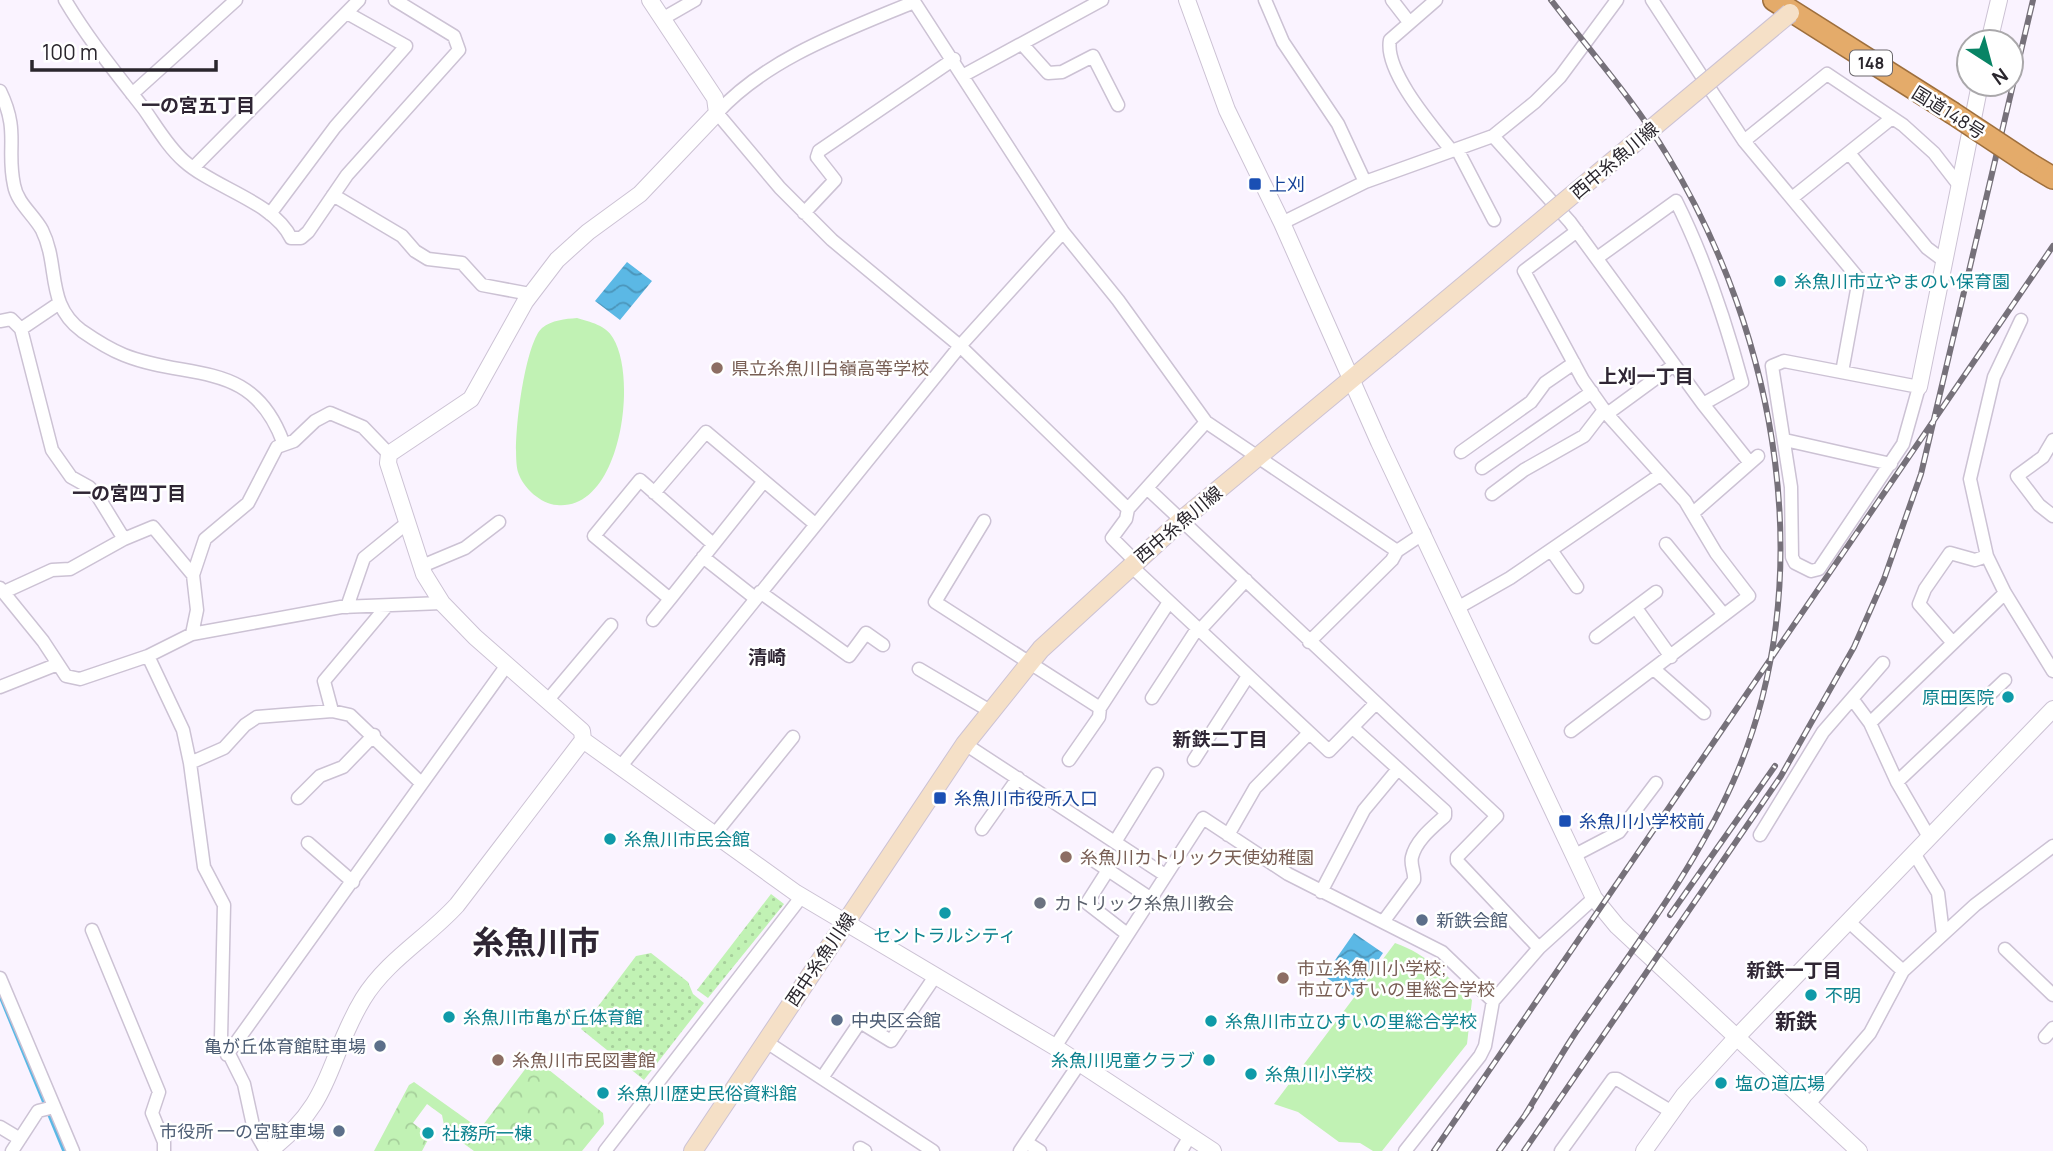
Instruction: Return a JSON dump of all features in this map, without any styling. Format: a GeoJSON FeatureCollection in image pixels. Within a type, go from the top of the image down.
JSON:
{"type":"FeatureCollection","features":[{"type":"Feature","properties":{"kind":"highway","name":"国道148号"},"geometry":{"type":"LineString","coordinates":[[1782,6],[2053,178]]}},
{"type":"Feature","properties":{"kind":"main road","name":"西中糸魚川線"},"geometry":{"type":"LineString","coordinates":[[701,1148],[765,1041],[965,744],[1030,662],[1183,519],[1389,348],[1782,6]]}},
{"type":"Feature","properties":{"kind":"street"},"geometry":{"type":"LineString","coordinates":[[65,0],[83,32],[182,159],[270,214],[285,225],[291,238],[300,237],[347,175],[459,50],[454,36],[395,0]]}},
{"type":"Feature","properties":{"kind":"street"},"geometry":{"type":"LineString","coordinates":[[132,94],[236,0]]}},
{"type":"Feature","properties":{"kind":"street"},"geometry":{"type":"LineString","coordinates":[[193,168],[359,0]]}},
{"type":"Feature","properties":{"kind":"street"},"geometry":{"type":"LineString","coordinates":[[650,0],[715,98],[716,113],[804,212],[856,261],[960,346],[1128,509]]}},
{"type":"Feature","properties":{"kind":"street"},"geometry":{"type":"LineString","coordinates":[[663,19],[695,0]]}},
{"type":"Feature","properties":{"kind":"street"},"geometry":{"type":"LineString","coordinates":[[964,75],[1102,0]]}},
{"type":"Feature","properties":{"kind":"street"},"geometry":{"type":"LineString","coordinates":[[1187,0],[1227,110],[1282,223],[1594,898],[1617,926],[1859,1151]]}},
{"type":"Feature","properties":{"kind":"street"},"geometry":{"type":"LineString","coordinates":[[1265,0],[1283,42],[1339,124],[1365,182]]}},
{"type":"Feature","properties":{"kind":"street"},"geometry":{"type":"LineString","coordinates":[[1392,0],[1409,22]]}},
{"type":"Feature","properties":{"kind":"street"},"geometry":{"type":"LineString","coordinates":[[1436,0],[1390,40],[1389,57],[1423,115],[1454,150],[1494,220]]}},
{"type":"Feature","properties":{"kind":"street"},"geometry":{"type":"LineString","coordinates":[[1282,223],[1365,182],[1493,136],[1535,102],[1560,77],[1617,0]]}},
{"type":"Feature","properties":{"kind":"street"},"geometry":{"type":"LineString","coordinates":[[1652,0],[1744,141],[1859,279],[1842,372]]}},
{"type":"Feature","properties":{"kind":"street"},"geometry":{"type":"LineString","coordinates":[[1992,28],[1999,0]]}},
{"type":"Feature","properties":{"kind":"street"},"geometry":{"type":"LineString","coordinates":[[148,656],[183,730],[204,867],[224,905],[221,1038],[227,1055],[244,1084],[254,1130],[268,1151],[290,1135],[316,1103],[332,1073],[355,1014],[383,971],[436,928],[457,905],[583,740],[582,731],[442,603],[422,566],[388,463],[389,454],[471,399],[530,294],[572,245],[640,194],[716,113],[771,69],[856,26],[914,1],[954,59],[1063,232],[1118,300],[1206,422],[1397,551]]}},
{"type":"Feature","properties":{"kind":"street"},"geometry":{"type":"LineString","coordinates":[[270,214],[335,127],[405,46],[347,12]]}},
{"type":"Feature","properties":{"kind":"street"},"geometry":{"type":"LineString","coordinates":[[1023,45],[1048,73],[1062,72],[1093,56],[1118,105]]}},
{"type":"Feature","properties":{"kind":"street"},"geometry":{"type":"LineString","coordinates":[[804,212],[835,180],[817,157],[819,151],[954,59]]}},
{"type":"Feature","properties":{"kind":"street"},"geometry":{"type":"LineString","coordinates":[[1744,141],[1827,74],[1892,118],[1934,153],[1958,184]]}},
{"type":"Feature","properties":{"kind":"street"},"geometry":{"type":"LineString","coordinates":[[0,91],[10,114],[13,134],[13,183],[17,195],[41,228],[50,251],[58,304],[79,329],[125,356],[214,374],[236,384],[263,406],[277,425],[283,442]]}},
{"type":"Feature","properties":{"kind":"street"},"geometry":{"type":"LineString","coordinates":[[1919,387],[1784,361],[1776,362],[1772,366],[1791,487],[1792,557],[1795,563],[1811,571],[1819,569],[1903,444],[1919,387],[1977,98]]}},
{"type":"Feature","properties":{"kind":"street"},"geometry":{"type":"LineString","coordinates":[[1792,198],[1892,118]]}},
{"type":"Feature","properties":{"kind":"street"},"geometry":{"type":"LineString","coordinates":[[1493,136],[1577,231],[1703,404],[1754,460],[1693,513]]}},
{"type":"Feature","properties":{"kind":"street"},"geometry":{"type":"LineString","coordinates":[[1849,153],[1927,248],[1943,260]]}},
{"type":"Feature","properties":{"kind":"street"},"geometry":{"type":"LineString","coordinates":[[333,195],[402,236],[415,251],[428,259],[461,263],[482,285],[530,294]]}},
{"type":"Feature","properties":{"kind":"street"},"geometry":{"type":"LineString","coordinates":[[1597,258],[1676,201],[1698,245],[1725,318],[1742,382],[1703,404]]}},
{"type":"Feature","properties":{"kind":"street"},"geometry":{"type":"LineString","coordinates":[[1571,731],[1749,596],[1693,513],[1591,392],[1524,271],[1577,231]]}},
{"type":"Feature","properties":{"kind":"street"},"geometry":{"type":"LineString","coordinates":[[621,766],[960,346],[1063,232]]}},
{"type":"Feature","properties":{"kind":"street"},"geometry":{"type":"LineString","coordinates":[[20,329],[58,304]]}},
{"type":"Feature","properties":{"kind":"street"},"geometry":{"type":"LineString","coordinates":[[0,321],[11,319],[20,329],[52,450],[71,477],[97,495],[124,539]]}},
{"type":"Feature","properties":{"kind":"street"},"geometry":{"type":"LineString","coordinates":[[2021,320],[1994,377],[1970,479],[1987,556],[2005,593],[2053,671]]}},
{"type":"Feature","properties":{"kind":"street"},"geometry":{"type":"LineString","coordinates":[[1461,452],[1531,402],[1545,383],[1574,363]]}},
{"type":"Feature","properties":{"kind":"street"},"geometry":{"type":"LineString","coordinates":[[1492,494],[1524,470],[1584,436],[1606,412],[1674,365]]}},
{"type":"Feature","properties":{"kind":"street"},"geometry":{"type":"LineString","coordinates":[[1482,468],[1591,392]]}},
{"type":"Feature","properties":{"kind":"street"},"geometry":{"type":"LineString","coordinates":[[192,634],[197,610],[193,575],[205,539],[248,503],[272,453],[283,442],[294,441],[315,421],[330,413],[363,427],[389,454]]}},
{"type":"Feature","properties":{"kind":"street"},"geometry":{"type":"LineString","coordinates":[[1206,422],[1128,509],[1126,519],[1112,538],[1169,602],[1325,749],[1332,750],[1376,703]]}},
{"type":"Feature","properties":{"kind":"street"},"geometry":{"type":"LineString","coordinates":[[654,493],[706,432],[815,524]]}},
{"type":"Feature","properties":{"kind":"street"},"geometry":{"type":"LineString","coordinates":[[1785,440],[1891,464]]}},
{"type":"Feature","properties":{"kind":"street"},"geometry":{"type":"LineString","coordinates":[[2053,440],[2043,457],[2017,476],[2039,505],[2053,516]]}},
{"type":"Feature","properties":{"kind":"street"},"geometry":{"type":"LineString","coordinates":[[1459,607],[1551,550],[1660,475]]}},
{"type":"Feature","properties":{"kind":"street"},"geometry":{"type":"LineString","coordinates":[[670,599],[594,536],[640,481],[713,544]]}},
{"type":"Feature","properties":{"kind":"street"},"geometry":{"type":"LineString","coordinates":[[653,621],[764,481]]}},
{"type":"Feature","properties":{"kind":"street"},"geometry":{"type":"LineString","coordinates":[[1147,488],[1497,816],[1457,857],[1457,861],[1539,948]]}},
{"type":"Feature","properties":{"kind":"street"},"geometry":{"type":"LineString","coordinates":[[984,521],[936,602],[1100,708]]}},
{"type":"Feature","properties":{"kind":"street"},"geometry":{"type":"LineString","coordinates":[[422,566],[465,548],[499,522]]}},
{"type":"Feature","properties":{"kind":"street"},"geometry":{"type":"LineString","coordinates":[[347,607],[364,558],[407,523]]}},
{"type":"Feature","properties":{"kind":"street"},"geometry":{"type":"LineString","coordinates":[[193,575],[153,527],[124,539],[69,569],[52,570],[2,590],[66,676],[80,679],[148,656],[192,634],[347,607],[442,603]]}},
{"type":"Feature","properties":{"kind":"street"},"geometry":{"type":"LineString","coordinates":[[1309,642],[1392,560],[1397,551],[1424,533]]}},
{"type":"Feature","properties":{"kind":"street"},"geometry":{"type":"LineString","coordinates":[[1666,544],[1724,615]]}},
{"type":"Feature","properties":{"kind":"street"},"geometry":{"type":"LineString","coordinates":[[1551,550],[1577,587]]}},
{"type":"Feature","properties":{"kind":"street"},"geometry":{"type":"LineString","coordinates":[[1953,643],[1919,604],[1925,589],[1950,553],[1975,560],[1987,556]]}},
{"type":"Feature","properties":{"kind":"street"},"geometry":{"type":"LineString","coordinates":[[703,557],[849,656],[866,633],[883,645]]}},
{"type":"Feature","properties":{"kind":"street"},"geometry":{"type":"LineString","coordinates":[[1152,698],[1198,630],[1246,580]]}},
{"type":"Feature","properties":{"kind":"street"},"geometry":{"type":"LineString","coordinates":[[1596,637],[1656,592]]}},
{"type":"Feature","properties":{"kind":"street"},"geometry":{"type":"LineString","coordinates":[[1870,723],[2005,593]]}},
{"type":"Feature","properties":{"kind":"street"},"geometry":{"type":"LineString","coordinates":[[1069,761],[1169,602]]}},
{"type":"Feature","properties":{"kind":"street"},"geometry":{"type":"LineString","coordinates":[[332,710],[324,681],[386,607]]}},
{"type":"Feature","properties":{"kind":"street"},"geometry":{"type":"LineString","coordinates":[[1636,608],[1671,657]]}},
{"type":"Feature","properties":{"kind":"street"},"geometry":{"type":"LineString","coordinates":[[547,701],[611,625]]}},
{"type":"Feature","properties":{"kind":"street"},"geometry":{"type":"LineString","coordinates":[[1760,835],[1823,732],[1884,663]]}},
{"type":"Feature","properties":{"kind":"street"},"geometry":{"type":"LineString","coordinates":[[0,687],[58,664]]}},
{"type":"Feature","properties":{"kind":"street"},"geometry":{"type":"LineString","coordinates":[[227,1055],[507,665]]}},
{"type":"Feature","properties":{"kind":"street"},"geometry":{"type":"LineString","coordinates":[[919,669],[990,711]]}},
{"type":"Feature","properties":{"kind":"street"},"geometry":{"type":"LineString","coordinates":[[1654,670],[1704,713]]}},
{"type":"Feature","properties":{"kind":"street"},"geometry":{"type":"LineString","coordinates":[[1194,760],[1248,676]]}},
{"type":"Feature","properties":{"kind":"street"},"geometry":{"type":"LineString","coordinates":[[1897,782],[2005,680]]}},
{"type":"Feature","properties":{"kind":"street"},"geometry":{"type":"LineString","coordinates":[[1853,700],[1870,723],[1897,782],[1929,836]]}},
{"type":"Feature","properties":{"kind":"street"},"geometry":{"type":"LineString","coordinates":[[1644,1151],[1672,1112],[1736,1038],[2053,709]]}},
{"type":"Feature","properties":{"kind":"street"},"geometry":{"type":"LineString","coordinates":[[190,763],[224,748],[245,725],[257,717],[332,710],[350,715],[374,735],[421,783]]}},
{"type":"Feature","properties":{"kind":"street"},"geometry":{"type":"LineString","coordinates":[[1353,728],[1445,811],[1445,816],[1424,835],[1415,849],[1412,858],[1414,880],[1383,922]]}},
{"type":"Feature","properties":{"kind":"street"},"geometry":{"type":"LineString","coordinates":[[1228,835],[1255,788],[1309,733]]}},
{"type":"Feature","properties":{"kind":"street"},"geometry":{"type":"LineString","coordinates":[[298,798],[320,776],[344,767],[374,735]]}},
{"type":"Feature","properties":{"kind":"street"},"geometry":{"type":"LineString","coordinates":[[714,835],[793,737]]}},
{"type":"Feature","properties":{"kind":"street"},"geometry":{"type":"LineString","coordinates":[[583,740],[802,896],[1055,1047],[1213,1151]]}},
{"type":"Feature","properties":{"kind":"street"},"geometry":{"type":"LineString","coordinates":[[965,744],[1165,875]]}},
{"type":"Feature","properties":{"kind":"street"},"geometry":{"type":"LineString","coordinates":[[1321,892],[1364,810],[1398,769]]}},
{"type":"Feature","properties":{"kind":"street"},"geometry":{"type":"LineString","coordinates":[[1115,842],[1157,774]]}},
{"type":"Feature","properties":{"kind":"street"},"geometry":{"type":"LineString","coordinates":[[982,829],[1018,778]]}},
{"type":"Feature","properties":{"kind":"street"},"geometry":{"type":"LineString","coordinates":[[1575,855],[1619,832],[1656,783]]}},
{"type":"Feature","properties":{"kind":"street"},"geometry":{"type":"LineString","coordinates":[[1055,1047],[1203,818],[1321,892],[1442,952],[1493,1002]]}},
{"type":"Feature","properties":{"kind":"street"},"geometry":{"type":"LineString","coordinates":[[308,843],[352,882]]}},
{"type":"Feature","properties":{"kind":"street"},"geometry":{"type":"LineString","coordinates":[[1808,1105],[1870,1033],[1903,971],[2012,874],[2053,846]]}},
{"type":"Feature","properties":{"kind":"street"},"geometry":{"type":"LineString","coordinates":[[1914,853],[1937,893],[1943,934]]}},
{"type":"Feature","properties":{"kind":"street"},"geometry":{"type":"LineString","coordinates":[[1087,856],[1150,898]]}},
{"type":"Feature","properties":{"kind":"street"},"geometry":{"type":"LineString","coordinates":[[1108,870],[1087,903],[1127,934]]}},
{"type":"Feature","properties":{"kind":"street"},"geometry":{"type":"LineString","coordinates":[[606,1151],[802,896]]}},
{"type":"Feature","properties":{"kind":"street"},"geometry":{"type":"LineString","coordinates":[[1405,1151],[1480,1056],[1485,1046],[1493,1002],[1539,948],[1594,898]]}},
{"type":"Feature","properties":{"kind":"street"},"geometry":{"type":"LineString","coordinates":[[1849,921],[1903,971]]}},
{"type":"Feature","properties":{"kind":"street"},"geometry":{"type":"LineString","coordinates":[[92,930],[159,1092],[152,1112],[164,1142],[164,1151]]}},
{"type":"Feature","properties":{"kind":"street"},"geometry":{"type":"LineString","coordinates":[[2005,949],[2053,995]]}},
{"type":"Feature","properties":{"kind":"street"},"geometry":{"type":"LineString","coordinates":[[821,1078],[860,1022],[891,1041],[936,975]]}},
{"type":"Feature","properties":{"kind":"street"},"geometry":{"type":"LineString","coordinates":[[0,978],[73,1151]]}},
{"type":"Feature","properties":{"kind":"street"},"geometry":{"type":"LineString","coordinates":[[765,1041],[933,1151]]}},
{"type":"Feature","properties":{"kind":"street"},"geometry":{"type":"LineString","coordinates":[[1040,1151],[1023,1146],[1079,1063]]}},
{"type":"Feature","properties":{"kind":"street"},"geometry":{"type":"LineString","coordinates":[[1560,1151],[1615,1078],[1672,1112]]}},
{"type":"Feature","properties":{"kind":"street"},"geometry":{"type":"LineString","coordinates":[[12,1151],[38,1111],[54,1107]]}},
{"type":"Feature","properties":{"kind":"street"},"geometry":{"type":"LineString","coordinates":[[0,1127],[20,1139]]}},
{"type":"Feature","properties":{"kind":"street"},"geometry":{"type":"LineString","coordinates":[[1181,1151],[1191,1136]]}},
{"type":"Feature","properties":{"kind":"green space"},"geometry":{"type":"Polygon","coordinates":[[[577,318],[602,327],[613,338],[620,357],[624,382],[623,410],[618,439],[609,465],[596,487],[579,501],[557,505],[539,498],[520,478],[516,460],[518,421],[525,375],[536,338],[542,328],[550,323],[577,318]]]}},
{"type":"Feature","properties":{"kind":"green space"},"geometry":{"type":"Polygon","coordinates":[[[771,894],[784,904],[708,998],[697,990],[771,894]]]}},
{"type":"Feature","properties":{"kind":"green space"},"geometry":{"type":"Polygon","coordinates":[[[1395,943],[1427,960],[1472,1000],[1467,1044],[1382,1151],[1373,1151],[1360,1143],[1339,1142],[1298,1112],[1274,1104],[1395,943]]]}},
{"type":"Feature","properties":{"kind":"green space"},"geometry":{"type":"Polygon","coordinates":[[[651,953],[688,982],[693,994],[704,1003],[644,1080],[581,1029],[636,956],[651,953]]]}},
{"type":"Feature","properties":{"kind":"green space"},"geometry":{"type":"Polygon","coordinates":[[[539,1062],[603,1113],[604,1124],[582,1151],[474,1151],[445,1130],[442,1115],[427,1104],[413,1123],[430,1136],[422,1151],[374,1151],[409,1085],[414,1082],[480,1129],[526,1068],[539,1062]]]}},
{"type":"Feature","properties":{"kind":"water"},"geometry":{"type":"Polygon","coordinates":[[[627,262],[652,281],[620,320],[595,301],[627,262]]]}},
{"type":"Feature","properties":{"kind":"water"},"geometry":{"type":"Polygon","coordinates":[[[1354,933],[1383,953],[1354,996],[1324,976],[1354,933]]]}},
{"type":"Feature","properties":{"kind":"waterway"},"geometry":{"type":"LineString","coordinates":[[0,996],[64,1151]]}},
{"type":"Feature","properties":{"kind":"railway"},"geometry":{"type":"LineString","coordinates":[[1525,1115],[1574,1035],[1699,849],[1733,782],[1760,705],[1776,625],[1780,544],[1775,462],[1760,381],[1737,302],[1705,226],[1667,155],[1626,95],[1551,0]]}},
{"type":"Feature","properties":{"kind":"railway"},"geometry":{"type":"LineString","coordinates":[[1524,1151],[1781,776],[1854,647],[1884,579],[1921,474],[2033,0]]}},
{"type":"Feature","properties":{"kind":"railway"},"geometry":{"type":"LineString","coordinates":[[1434,1151],[2053,246]]}},
{"type":"Feature","properties":{"kind":"railway"},"geometry":{"type":"LineString","coordinates":[[1670,915],[1775,766]]}},
{"type":"Feature","properties":{"kind":"railway"},"geometry":{"type":"LineString","coordinates":[[1499,1151],[1531,1107]]}},
{"type":"Feature","properties":{"kind":"place","name":"上刈"},"geometry":{"type":"Point","coordinates":[1255,184]}},
{"type":"Feature","properties":{"kind":"place","name":"糸魚川市立やまのい保育園"},"geometry":{"type":"Point","coordinates":[1780,281]}},
{"type":"Feature","properties":{"kind":"place","name":"県立糸魚川白嶺高等学校"},"geometry":{"type":"Point","coordinates":[717,368]}},
{"type":"Feature","properties":{"kind":"place","name":"原田医院"},"geometry":{"type":"Point","coordinates":[2008,697]}},
{"type":"Feature","properties":{"kind":"place","name":"糸魚川市役所入口"},"geometry":{"type":"Point","coordinates":[940,798]}},
{"type":"Feature","properties":{"kind":"place","name":"糸魚川小学校前"},"geometry":{"type":"Point","coordinates":[1565,821]}},
{"type":"Feature","properties":{"kind":"place","name":"糸魚川市民会館"},"geometry":{"type":"Point","coordinates":[610,839]}},
{"type":"Feature","properties":{"kind":"place","name":"糸魚川カトリック天使幼稚園"},"geometry":{"type":"Point","coordinates":[1066,857]}},
{"type":"Feature","properties":{"kind":"place","name":"カトリック糸魚川教会"},"geometry":{"type":"Point","coordinates":[1040,903]}},
{"type":"Feature","properties":{"kind":"place","name":"セントラルシティ"},"geometry":{"type":"Point","coordinates":[945,913]}},
{"type":"Feature","properties":{"kind":"place","name":"新鉄会館"},"geometry":{"type":"Point","coordinates":[1422,920]}},
{"type":"Feature","properties":{"kind":"place","name":"市立糸魚川小学校; 市立ひすいの里総合学校"},"geometry":{"type":"Point","coordinates":[1283,978]}},
{"type":"Feature","properties":{"kind":"place","name":"不明"},"geometry":{"type":"Point","coordinates":[1811,995]}},
{"type":"Feature","properties":{"kind":"place","name":"糸魚川市亀が丘体育館"},"geometry":{"type":"Point","coordinates":[449,1017]}},
{"type":"Feature","properties":{"kind":"place","name":"中央区会館"},"geometry":{"type":"Point","coordinates":[837,1020]}},
{"type":"Feature","properties":{"kind":"place","name":"糸魚川市立ひすいの里総合学校"},"geometry":{"type":"Point","coordinates":[1211,1021]}},
{"type":"Feature","properties":{"kind":"place","name":"亀が丘体育館駐車場"},"geometry":{"type":"Point","coordinates":[380,1046]}},
{"type":"Feature","properties":{"kind":"place","name":"糸魚川市民図書館"},"geometry":{"type":"Point","coordinates":[498,1060]}},
{"type":"Feature","properties":{"kind":"place","name":"糸魚川児童クラブ"},"geometry":{"type":"Point","coordinates":[1209,1060]}},
{"type":"Feature","properties":{"kind":"place","name":"糸魚川小学校"},"geometry":{"type":"Point","coordinates":[1251,1074]}},
{"type":"Feature","properties":{"kind":"place","name":"塩の道広場"},"geometry":{"type":"Point","coordinates":[1721,1083]}},
{"type":"Feature","properties":{"kind":"place","name":"糸魚川歴史民俗資料館"},"geometry":{"type":"Point","coordinates":[603,1093]}},
{"type":"Feature","properties":{"kind":"place","name":"市役所 一の宮駐車場"},"geometry":{"type":"Point","coordinates":[339,1131]}},
{"type":"Feature","properties":{"kind":"place","name":"社務所一棟"},"geometry":{"type":"Point","coordinates":[428,1133]}},
{"type":"Feature","properties":{"kind":"district","name":"一の宮五丁目"},"geometry":{"type":"Point","coordinates":[198,105]}},
{"type":"Feature","properties":{"kind":"district","name":"上刈一丁目"},"geometry":{"type":"Point","coordinates":[1646,376]}},
{"type":"Feature","properties":{"kind":"district","name":"一の宮四丁目"},"geometry":{"type":"Point","coordinates":[129,493]}},
{"type":"Feature","properties":{"kind":"district","name":"清崎"},"geometry":{"type":"Point","coordinates":[767,657]}},
{"type":"Feature","properties":{"kind":"district","name":"新鉄二丁目"},"geometry":{"type":"Point","coordinates":[1220,739]}},
{"type":"Feature","properties":{"kind":"district","name":"糸魚川市"},"geometry":{"type":"Point","coordinates":[536,942]}},
{"type":"Feature","properties":{"kind":"district","name":"新鉄一丁目"},"geometry":{"type":"Point","coordinates":[1794,970]}},
{"type":"Feature","properties":{"kind":"district","name":"新鉄"},"geometry":{"type":"Point","coordinates":[1796,1021]}}]}
